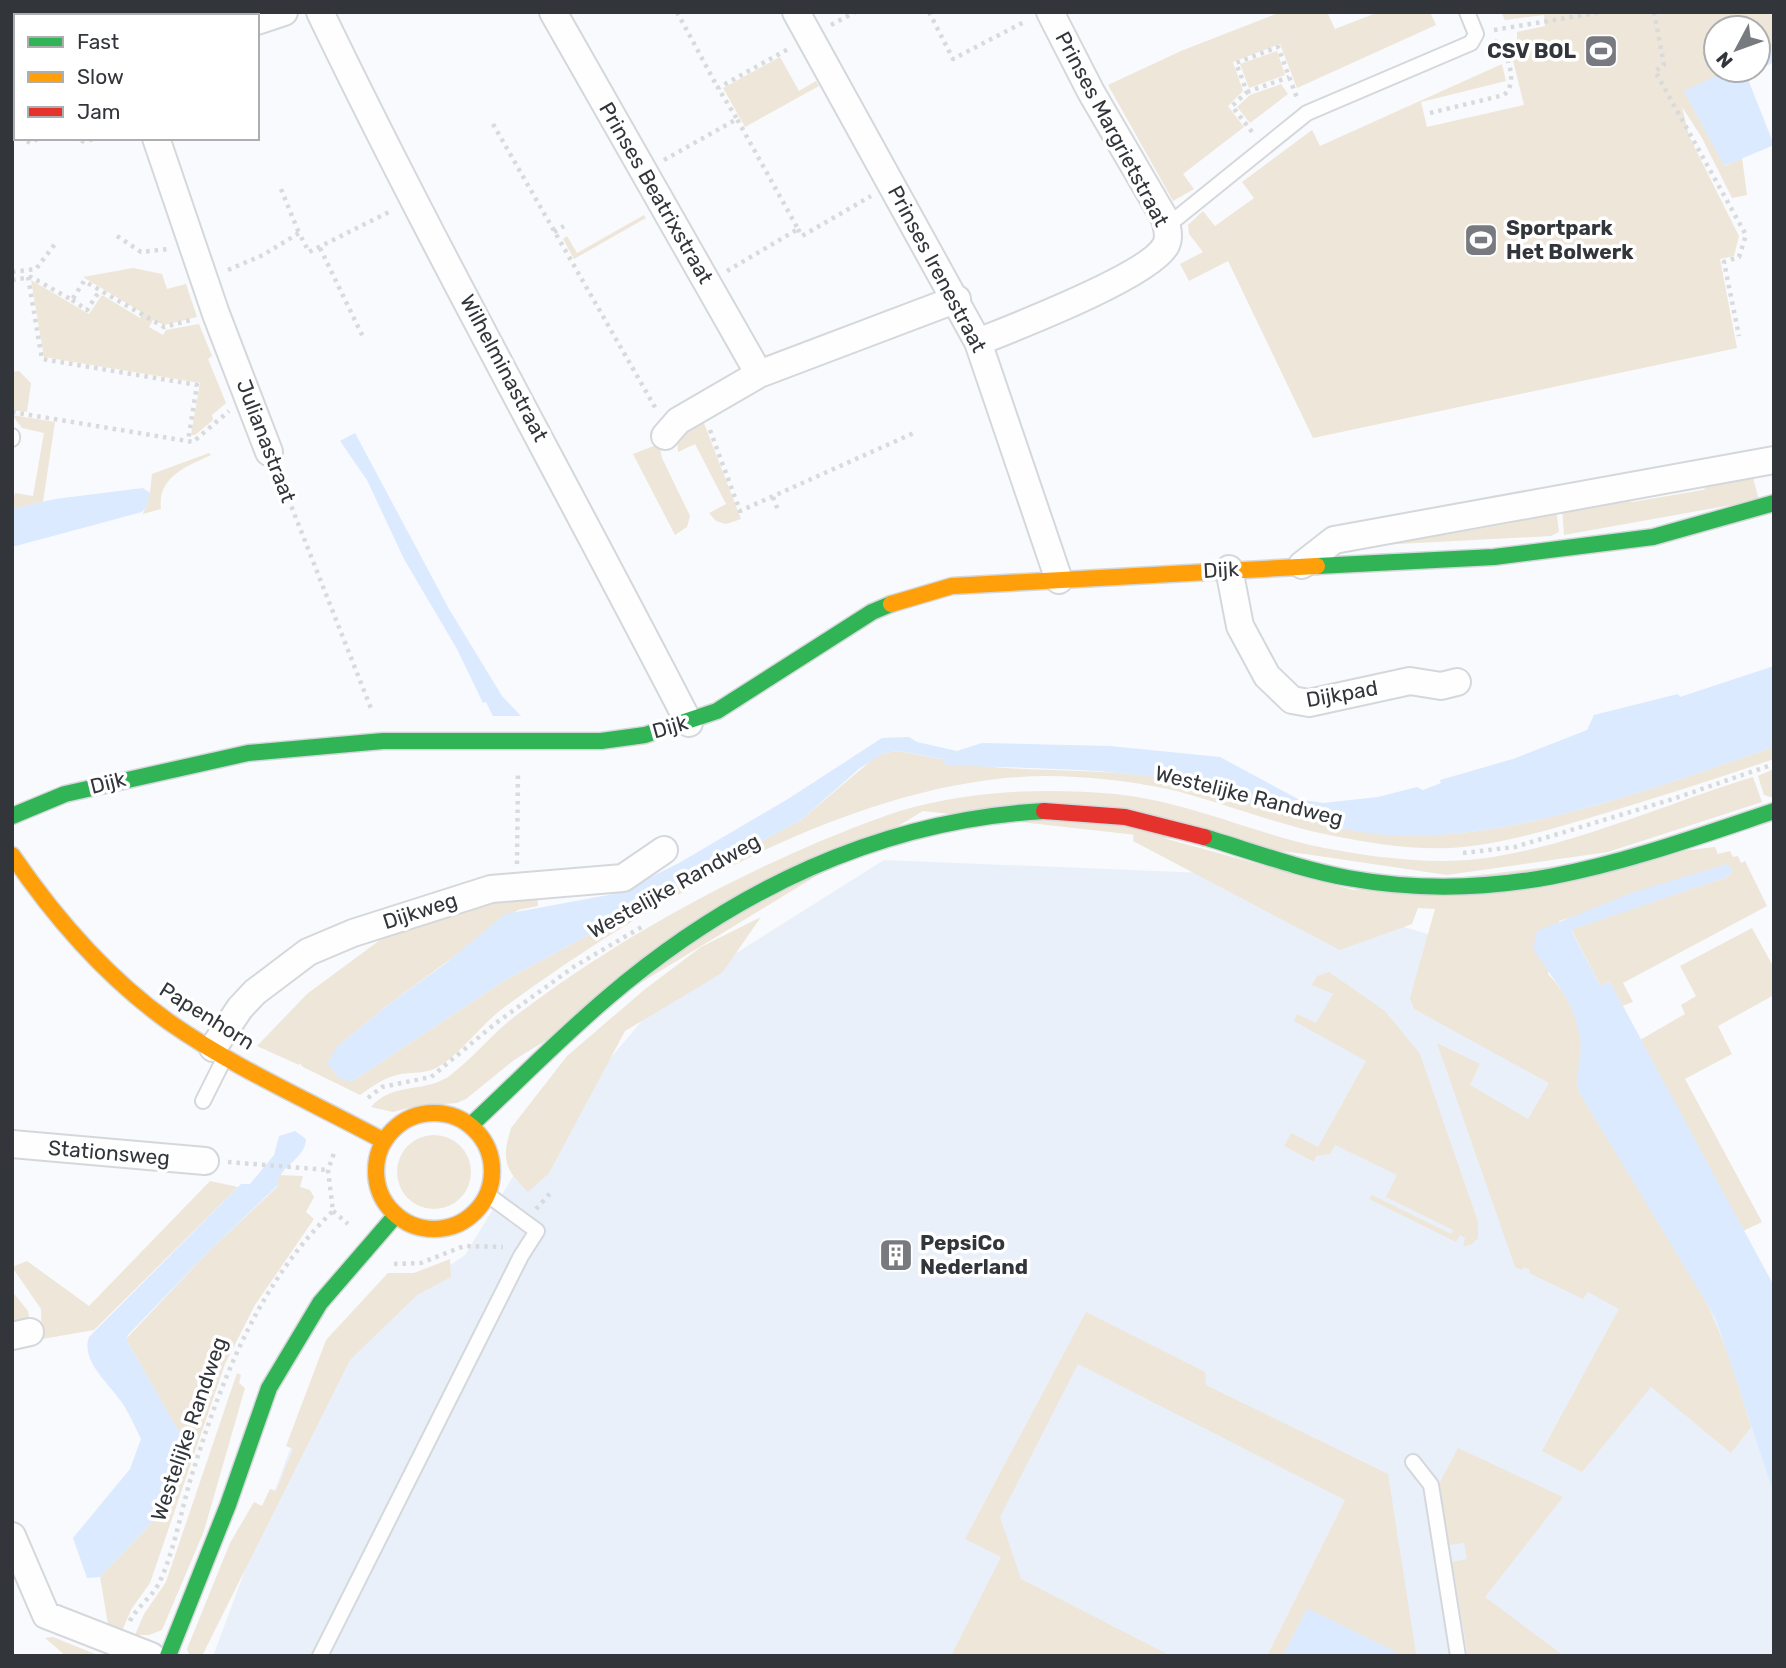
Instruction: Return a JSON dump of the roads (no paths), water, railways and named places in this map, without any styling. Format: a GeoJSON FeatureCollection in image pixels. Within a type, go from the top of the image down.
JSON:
{"type":"FeatureCollection","features":[{"type":"Feature","properties":{"kind":"street"},"geometry":{"type":"LineString","coordinates":[[259,21],[284,12]]}},
{"type":"Feature","properties":{"kind":"street","name":"Wilhelminastraat"},"geometry":{"type":"LineString","coordinates":[[320,12],[413,200],[562,477],[689,723]]}},
{"type":"Feature","properties":{"kind":"street","name":"Prinses Beatrixstraat"},"geometry":{"type":"LineString","coordinates":[[553,12],[759,374]]}},
{"type":"Feature","properties":{"kind":"street","name":"Prinses Irenestraat"},"geometry":{"type":"LineString","coordinates":[[796,12],[957,299],[978,342],[1059,580]]}},
{"type":"Feature","properties":{"kind":"street","name":"Prinses Margrietstraat"},"geometry":{"type":"LineString","coordinates":[[978,342],[1085,298],[1146,263],[1166,246],[1167,226],[1041,15]]}},
{"type":"Feature","properties":{"kind":"street","name":"Julianastraat"},"geometry":{"type":"LineString","coordinates":[[157,140],[204,281],[269,452]]}},
{"type":"Feature","properties":{"kind":"street"},"geometry":{"type":"LineString","coordinates":[[668,433],[678,421],[759,374],[957,299]]}},
{"type":"Feature","properties":{"kind":"street"},"geometry":{"type":"LineString","coordinates":[[1301,565],[1334,540],[1774,460]]}},
{"type":"Feature","properties":{"kind":"street","name":"Dijk"},"geometry":{"type":"LineString","coordinates":[[12,816],[65,794],[194,763],[275,750],[383,741],[601,741],[645,735],[689,723],[717,711],[758,687],[853,622],[891,604],[952,586],[1301,565],[1494,557],[1653,537],[1774,503]]}},
{"type":"Feature","properties":{"kind":"street","name":"Dijkpad"},"geometry":{"type":"LineString","coordinates":[[1229,569],[1240,626],[1267,676],[1292,701],[1309,703],[1410,681],[1441,686],[1457,682]]}},
{"type":"Feature","properties":{"kind":"street"},"geometry":{"type":"LineString","coordinates":[[471,1125],[588,1016],[687,937],[743,901],[836,853],[909,829],[961,817],[1014,812],[1091,812],[1134,818],[1324,872],[1380,882],[1473,885],[1554,878],[1772,816]]}},
{"type":"Feature","properties":{"kind":"street","name":"Dijkweg"},"geometry":{"type":"LineString","coordinates":[[219,1052],[240,1008],[255,992],[309,952],[353,933],[428,907],[491,889],[623,878],[664,850]]}},
{"type":"Feature","properties":{"kind":"street","name":"Papenhorn"},"geometry":{"type":"LineString","coordinates":[[12,855],[43,899],[117,977],[167,1020],[219,1052],[384,1141]]}},
{"type":"Feature","properties":{"kind":"street"},"geometry":{"type":"LineString","coordinates":[[424,1113],[457,1117],[471,1125],[489,1150],[493,1180],[488,1195],[469,1219],[447,1228],[424,1229],[396,1215],[385,1203],[376,1172],[384,1141],[408,1118],[424,1113]]}},
{"type":"Feature","properties":{"kind":"street","name":"Stationsweg"},"geometry":{"type":"LineString","coordinates":[[12,1144],[205,1161]]}},
{"type":"Feature","properties":{"kind":"street"},"geometry":{"type":"LineString","coordinates":[[168,1656],[229,1505],[270,1388],[320,1303],[396,1215]]}},
{"type":"Feature","properties":{"kind":"street"},"geometry":{"type":"LineString","coordinates":[[12,1536],[46,1615],[151,1656]]}},
{"type":"Feature","properties":{"kind":"lane"},"geometry":{"type":"LineString","coordinates":[[1167,226],[1307,113],[1471,43],[1476,34],[1467,12]]}},
{"type":"Feature","properties":{"kind":"lane"},"geometry":{"type":"LineString","coordinates":[[203,1101],[219,1052]]}},
{"type":"Feature","properties":{"kind":"lane"},"geometry":{"type":"LineString","coordinates":[[320,1656],[521,1255],[537,1231],[488,1195]]}},
{"type":"Feature","properties":{"kind":"lane"},"geometry":{"type":"LineString","coordinates":[[1413,1462],[1431,1485],[1458,1656]]}},
{"type":"Feature","properties":{"kind":"water"},"geometry":{"type":"Polygon","coordinates":[[[12,12],[114,12],[14,14],[12,25],[12,12]]]}},
{"type":"Feature","properties":{"kind":"water"},"geometry":{"type":"Polygon","coordinates":[[[1702,82],[1750,84],[1774,145],[1724,166],[1684,91],[1702,82]]]}},
{"type":"Feature","properties":{"kind":"water"},"geometry":{"type":"Polygon","coordinates":[[[355,433],[449,609],[502,696],[521,716],[493,716],[486,702],[483,703],[457,649],[404,559],[367,480],[340,441],[355,433]]]}},
{"type":"Feature","properties":{"kind":"water"},"geometry":{"type":"Polygon","coordinates":[[[143,488],[150,493],[147,506],[142,512],[12,547],[12,509],[55,499],[143,488]]]}},
{"type":"Feature","properties":{"kind":"water"},"geometry":{"type":"Polygon","coordinates":[[[1774,666],[1774,747],[1594,806],[1547,818],[1455,834],[1410,836],[1353,830],[1277,812],[1202,786],[1163,778],[1070,770],[946,765],[942,759],[899,751],[884,753],[860,768],[801,820],[507,979],[351,1082],[340,1079],[327,1063],[337,1047],[505,914],[619,893],[679,863],[788,799],[882,738],[909,737],[917,742],[957,751],[982,743],[1110,746],[1220,757],[1298,799],[1323,803],[1378,797],[1417,787],[1423,790],[1441,783],[1440,780],[1513,759],[1587,730],[1594,715],[1678,694],[1680,697],[1774,666]]]}},
{"type":"Feature","properties":{"kind":"water"},"geometry":{"type":"Polygon","coordinates":[[[1727,864],[1733,870],[1727,877],[1571,930],[1600,985],[1610,982],[1774,1286],[1774,1494],[1716,1319],[1579,1092],[1577,1079],[1581,1045],[1577,1023],[1567,1000],[1533,948],[1537,931],[1631,893],[1727,864]]]}},
{"type":"Feature","properties":{"kind":"water"},"geometry":{"type":"Polygon","coordinates":[[[295,1131],[306,1139],[305,1146],[283,1172],[277,1186],[206,1254],[126,1339],[182,1437],[166,1508],[100,1577],[87,1578],[73,1538],[130,1469],[141,1439],[123,1404],[93,1364],[87,1346],[89,1337],[241,1184],[250,1184],[274,1155],[279,1136],[295,1131]]]}},
{"type":"Feature","properties":{"kind":"water"},"geometry":{"type":"Polygon","coordinates":[[[1307,1608],[1404,1656],[1283,1656],[1307,1608]]]}},
{"type":"Feature","properties":{"kind":"place","name":"CSV BOL"},"geometry":{"type":"Point","coordinates":[1601,51]}},
{"type":"Feature","properties":{"kind":"place","name":"Sportpark Het Bolwerk"},"geometry":{"type":"Point","coordinates":[1481,240]}},
{"type":"Feature","properties":{"kind":"place","name":"PepsiCo Nederland"},"geometry":{"type":"Point","coordinates":[896,1255]}}]}
